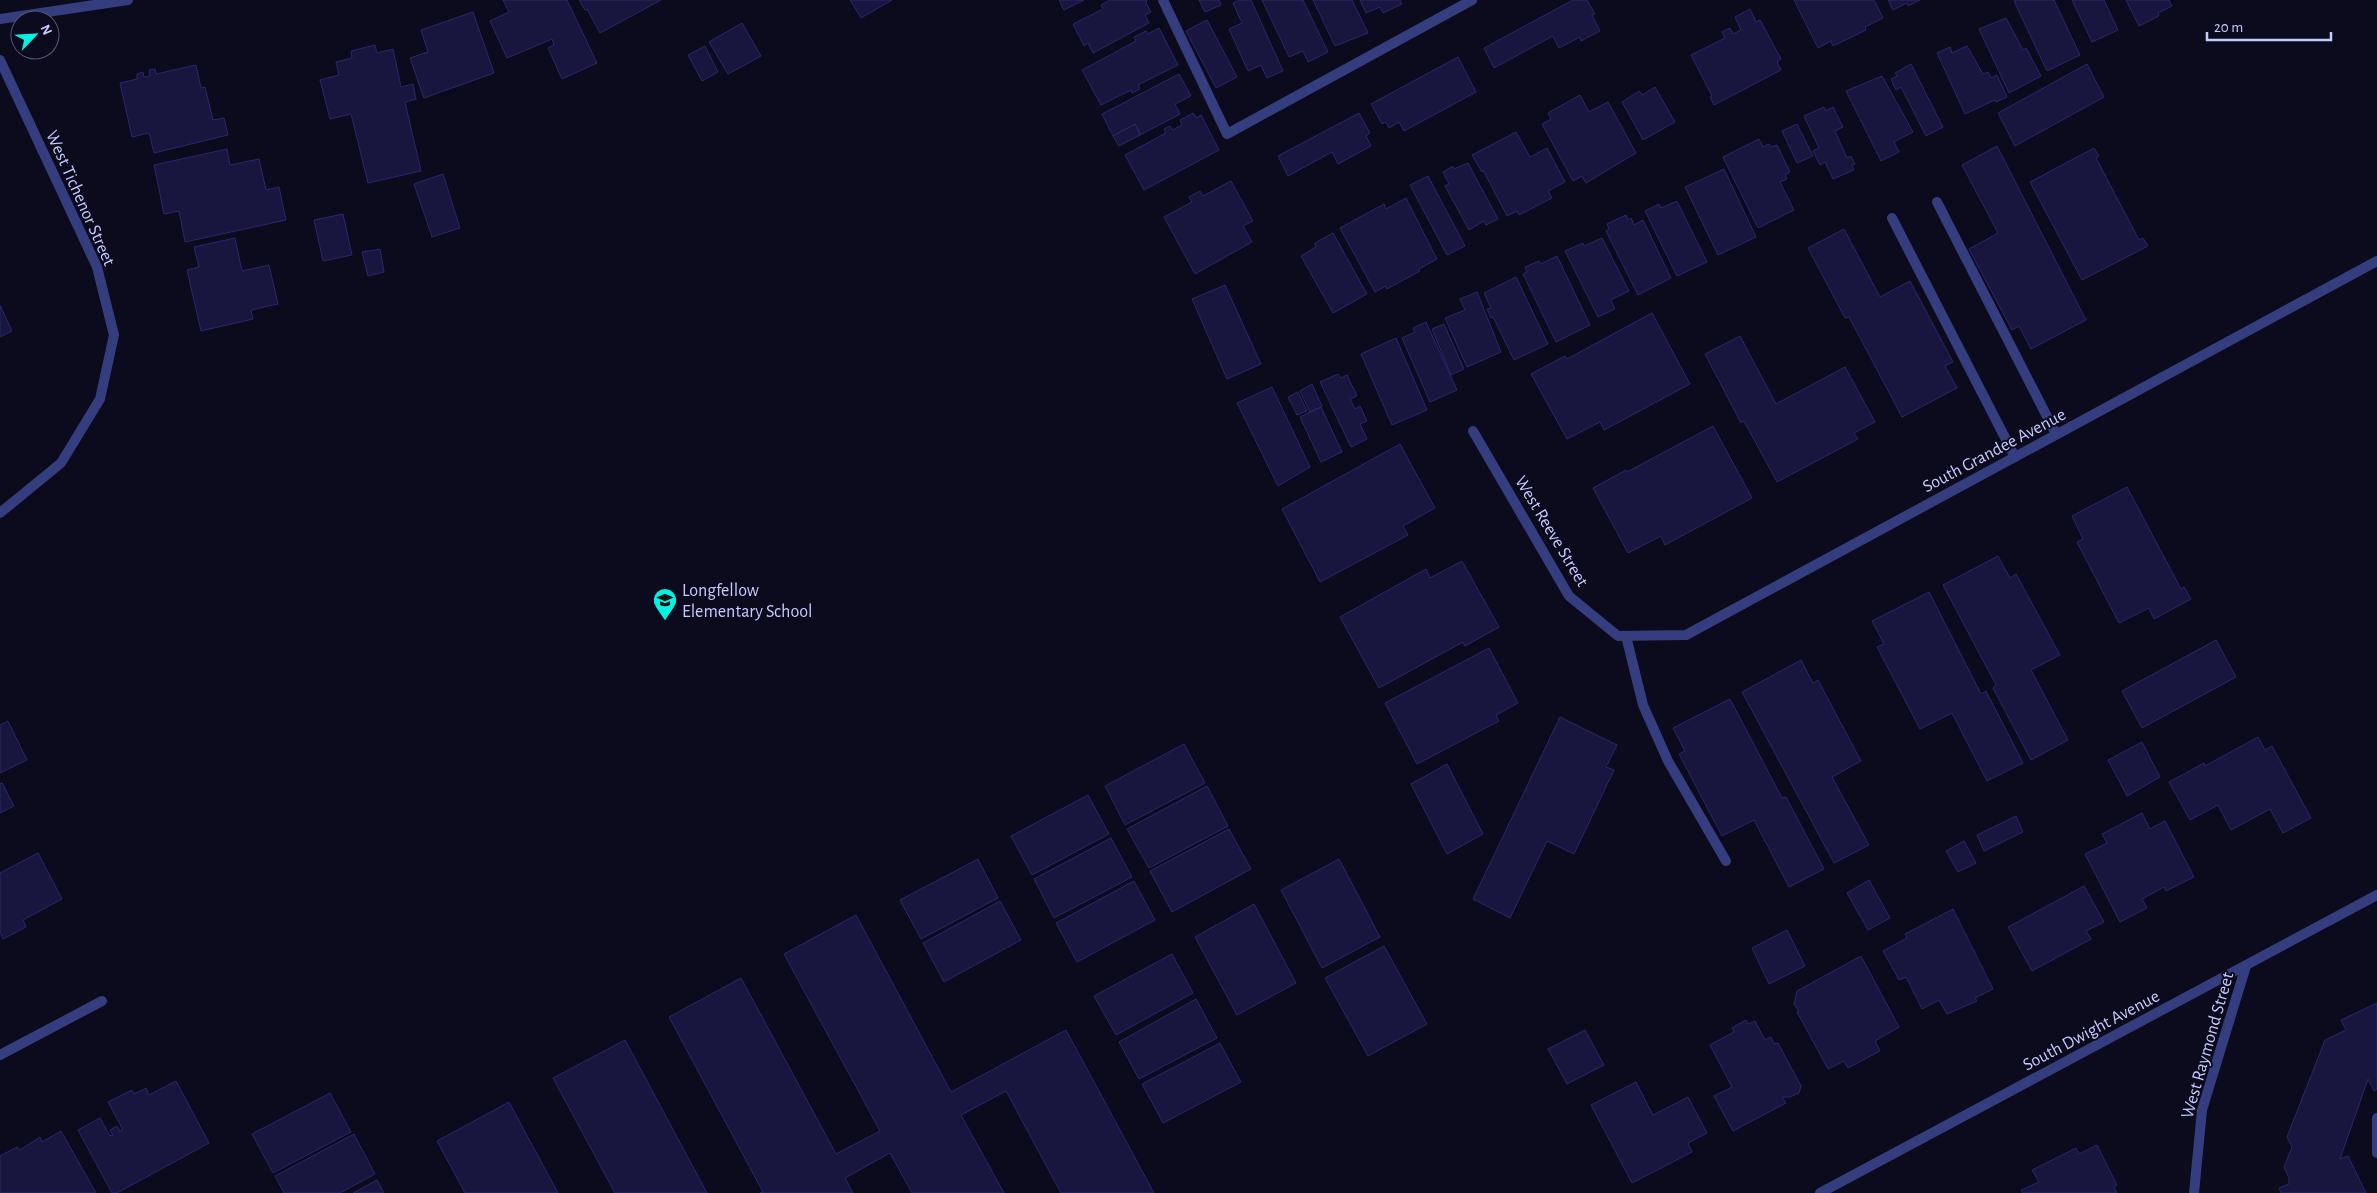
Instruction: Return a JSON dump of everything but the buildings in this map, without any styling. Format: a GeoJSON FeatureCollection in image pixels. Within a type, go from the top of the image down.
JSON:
{"type":"FeatureCollection","features":[{"type":"Feature","properties":{"kind":"street"},"geometry":{"type":"LineString","coordinates":[[0,19],[128,0]]}},
{"type":"Feature","properties":{"kind":"street"},"geometry":{"type":"LineString","coordinates":[[1163,0],[1227,134],[1472,0]]}},
{"type":"Feature","properties":{"kind":"street","name":"West Tichenor Street"},"geometry":{"type":"LineString","coordinates":[[0,60],[97,267],[114,335],[100,399],[61,463],[0,513]]}},
{"type":"Feature","properties":{"kind":"street"},"geometry":{"type":"LineString","coordinates":[[1936,202],[2056,434]]}},
{"type":"Feature","properties":{"kind":"street"},"geometry":{"type":"LineString","coordinates":[[1892,218],[2015,457]]}},
{"type":"Feature","properties":{"kind":"street","name":"South Grandee Avenue"},"geometry":{"type":"LineString","coordinates":[[1622,636],[1686,635],[2377,261]]}},
{"type":"Feature","properties":{"kind":"street","name":"West Reeve Street"},"geometry":{"type":"LineString","coordinates":[[1473,430],[1570,596],[1622,636]]}},
{"type":"Feature","properties":{"kind":"street"},"geometry":{"type":"LineString","coordinates":[[1622,636],[1643,705],[1668,760],[1726,860]]}},
{"type":"Feature","properties":{"kind":"street","name":"South Dwight Avenue"},"geometry":{"type":"LineString","coordinates":[[1820,1193],[2377,895]]}},
{"type":"Feature","properties":{"kind":"street","name":"West Raymond Street"},"geometry":{"type":"LineString","coordinates":[[2194,1193],[2202,1110],[2246,966]]}},
{"type":"Feature","properties":{"kind":"street"},"geometry":{"type":"LineString","coordinates":[[0,1055],[102,1001]]}},
{"type":"Feature","properties":{"kind":"street"},"geometry":{"type":"LineString","coordinates":[[2377,1118],[2377,1153]]}},
{"type":"Feature","properties":{"kind":"place","name":"Longfellow Elementary School"},"geometry":{"type":"Point","coordinates":[665,621]}}]}
